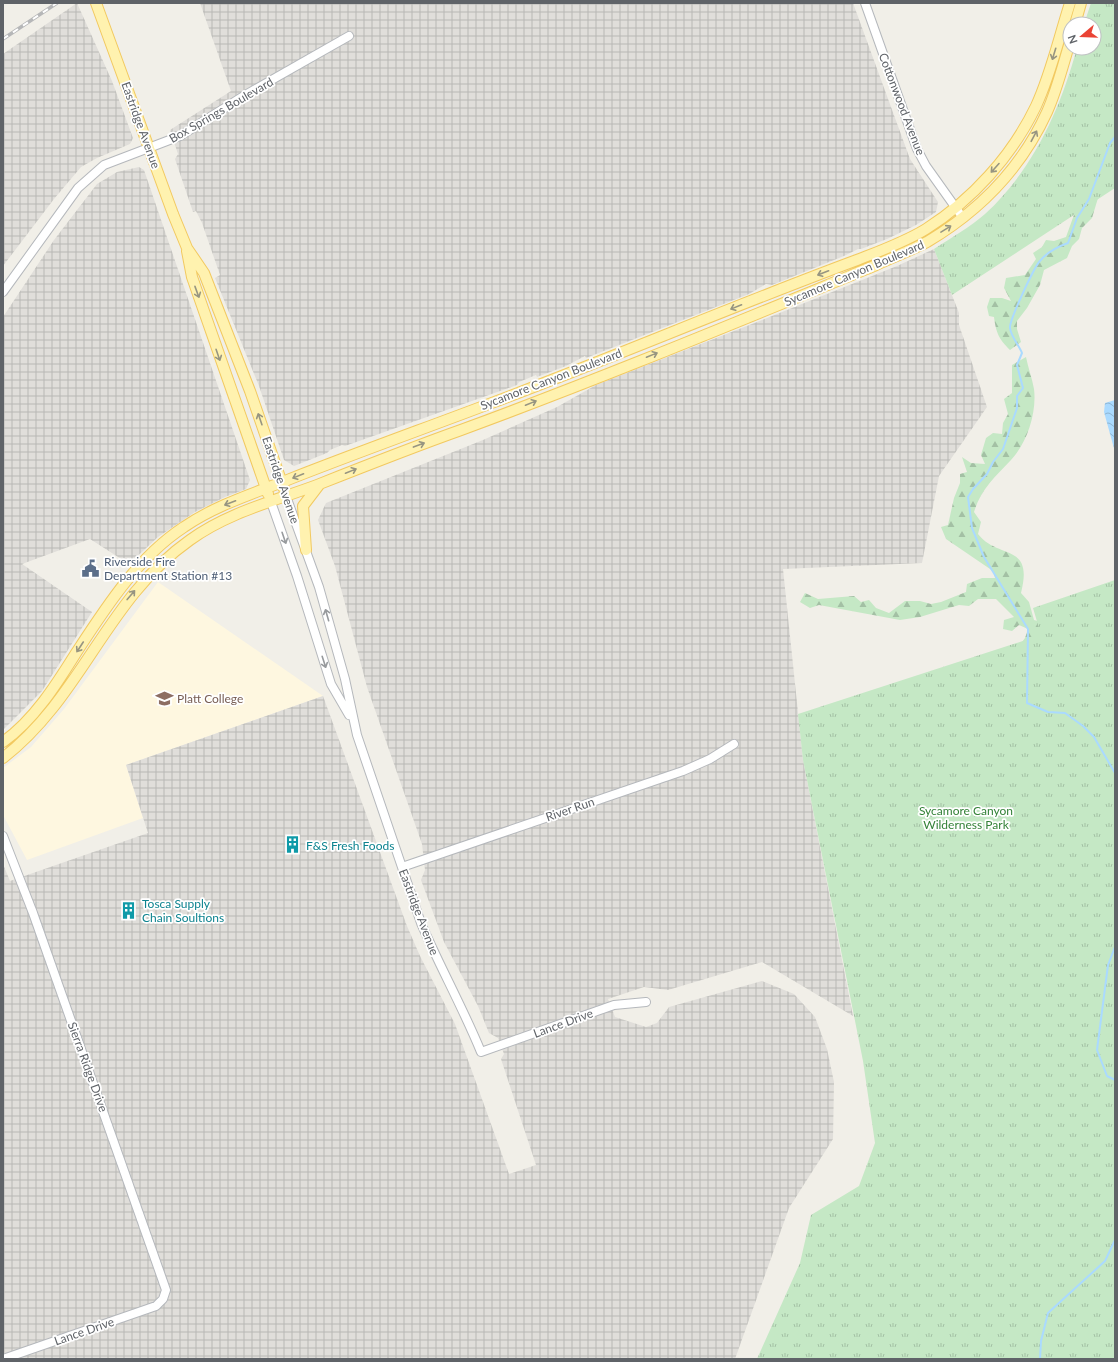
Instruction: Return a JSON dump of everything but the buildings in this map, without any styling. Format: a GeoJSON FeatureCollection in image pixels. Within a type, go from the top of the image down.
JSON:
{"type":"FeatureCollection","features":[{"type":"Feature","properties":{"kind":"main road","name":"Eastridge Avenue"},"geometry":{"type":"LineString","coordinates":[[96,3],[187,248],[192,277],[271,502]]}},
{"type":"Feature","properties":{"kind":"main road","name":"Sycamore Canyon Boulevard"},"geometry":{"type":"LineString","coordinates":[[3,742],[11,737],[40,706],[101,614],[138,568],[160,546],[183,527],[223,506],[266,488],[418,429],[489,404],[898,243],[926,229],[955,207],[1005,156],[1022,132],[1036,105],[1070,3]]}},
{"type":"Feature","properties":{"kind":"main road"},"geometry":{"type":"LineString","coordinates":[[1077,16],[1081,3]]}},
{"type":"Feature","properties":{"kind":"main road","name":"Sycamore Canyon Boulevard"},"geometry":{"type":"LineString","coordinates":[[3,758],[24,740],[51,712],[124,604],[142,582],[174,552],[206,530],[229,519],[382,458],[495,417],[874,266],[925,242],[963,218],[992,193],[1017,165],[1048,111],[1066,56]]}},
{"type":"Feature","properties":{"kind":"main road","name":"Eastridge Avenue"},"geometry":{"type":"LineString","coordinates":[[187,248],[204,273],[250,391],[286,496]]}},
{"type":"Feature","properties":{"kind":"main road"},"geometry":{"type":"LineString","coordinates":[[306,550],[303,506],[320,484]]}},
{"type":"Feature","properties":{"kind":"main road"},"geometry":{"type":"LineString","coordinates":[[98,644],[99,629],[104,622],[101,614]]}},
{"type":"Feature","properties":{"kind":"street","name":"Cottonwood Avenue"},"geometry":{"type":"LineString","coordinates":[[865,3],[915,144],[926,166],[963,218]]}},
{"type":"Feature","properties":{"kind":"street","name":"Box Springs Boulevard"},"geometry":{"type":"LineString","coordinates":[[3,292],[81,185],[104,165],[180,136],[247,94],[349,36]]}},
{"type":"Feature","properties":{"kind":"street","name":"Eastridge Avenue"},"geometry":{"type":"LineString","coordinates":[[286,496],[319,587],[345,679],[353,721],[402,867],[433,952],[451,984],[481,1052]]}},
{"type":"Feature","properties":{"kind":"street","name":"Eastridge Avenue"},"geometry":{"type":"LineString","coordinates":[[271,502],[297,576],[331,684],[353,721]]}},
{"type":"Feature","properties":{"kind":"street","name":"River Run"},"geometry":{"type":"LineString","coordinates":[[402,867],[682,771],[710,759],[734,744]]}},
{"type":"Feature","properties":{"kind":"street","name":"Sierra Ridge Drive"},"geometry":{"type":"LineString","coordinates":[[3,836],[18,872],[165,1286],[163,1300]]}},
{"type":"Feature","properties":{"kind":"street","name":"Lance Drive"},"geometry":{"type":"LineString","coordinates":[[481,1052],[614,1005],[646,1002]]}},
{"type":"Feature","properties":{"kind":"street","name":"Lance Drive"},"geometry":{"type":"LineString","coordinates":[[3,1359],[156,1306],[163,1300]]}},
{"type":"Feature","properties":{"kind":"shaded area"},"geometry":{"type":"Polygon","coordinates":[[[77,3],[112,81],[133,138],[130,144],[97,158],[81,167],[54,199],[3,266],[3,54],[77,3]]]}},
{"type":"Feature","properties":{"kind":"shaded area"},"geometry":{"type":"Polygon","coordinates":[[[200,3],[853,3],[910,159],[938,202],[936,212],[916,225],[887,239],[858,249],[772,285],[766,284],[749,294],[586,358],[585,356],[566,366],[537,377],[536,375],[519,382],[517,385],[345,446],[342,445],[330,450],[327,453],[294,466],[284,460],[259,386],[215,278],[220,275],[202,223],[196,211],[193,212],[175,159],[178,154],[170,130],[231,91],[200,3]]]}},
{"type":"Feature","properties":{"kind":"shaded area"},"geometry":{"type":"Polygon","coordinates":[[[139,167],[144,170],[250,480],[246,489],[225,497],[195,512],[158,537],[129,564],[90,539],[22,564],[92,612],[42,691],[3,730],[3,317],[54,240],[97,184],[117,172],[139,167]]]}},
{"type":"Feature","properties":{"kind":"shaded area"},"geometry":{"type":"Polygon","coordinates":[[[934,249],[959,313],[959,325],[987,407],[939,476],[922,563],[783,569],[803,760],[853,1016],[762,962],[668,990],[644,987],[608,999],[615,1017],[646,1027],[657,1023],[669,1007],[762,981],[794,994],[815,1017],[827,1049],[834,1082],[833,1139],[789,1208],[735,1359],[3,1359],[3,864],[10,881],[148,833],[126,765],[323,696],[407,926],[420,956],[455,1024],[509,1174],[536,1165],[501,1059],[504,1054],[498,1038],[489,1033],[478,1006],[444,942],[421,880],[425,870],[422,844],[367,687],[335,566],[318,520],[326,503],[483,440],[557,407],[596,385],[897,266],[934,249]]]}},
{"type":"Feature","properties":{"kind":"shaded area"},"geometry":{"type":"Polygon","coordinates":[[[158,582],[323,696],[126,765],[143,818],[27,860],[3,815],[3,768],[31,747],[64,709],[158,582]]]}},
{"type":"Feature","properties":{"kind":"green space"},"geometry":{"type":"Polygon","coordinates":[[[1091,3],[1115,3],[1115,188],[952,295],[934,249],[967,228],[985,214],[1002,197],[1017,178],[1043,138],[1062,94],[1075,56],[1102,56],[1102,16],[1087,16],[1091,3]]]}},
{"type":"Feature","properties":{"kind":"green space"},"geometry":{"type":"Polygon","coordinates":[[[1098,198],[1092,218],[1082,228],[1079,239],[1072,246],[1067,258],[1044,270],[1040,285],[1027,308],[1017,321],[1017,329],[1021,342],[1010,350],[999,335],[994,317],[989,316],[987,307],[990,298],[1002,298],[1011,301],[1004,288],[1006,278],[1025,275],[1036,259],[1033,253],[1042,247],[1046,240],[1054,241],[1066,237],[1075,212],[1098,198]]]}},
{"type":"Feature","properties":{"kind":"green space"},"geometry":{"type":"Polygon","coordinates":[[[1026,357],[1035,398],[1030,427],[1017,453],[985,490],[980,497],[974,512],[981,522],[978,534],[986,542],[1012,554],[1023,566],[1024,577],[1021,593],[1029,602],[1034,620],[1045,623],[1049,633],[1011,657],[1025,638],[1028,629],[1019,625],[1012,631],[1003,629],[1004,620],[1014,617],[996,599],[978,599],[969,606],[959,605],[920,617],[900,620],[819,605],[810,608],[800,602],[805,593],[818,599],[854,596],[861,602],[869,600],[876,608],[889,613],[905,601],[920,601],[931,604],[941,602],[966,592],[967,584],[982,578],[995,578],[993,571],[946,539],[941,527],[948,525],[954,498],[960,483],[960,474],[967,472],[962,457],[971,463],[985,464],[981,455],[986,438],[993,433],[1002,434],[1003,423],[1008,414],[1004,399],[1012,393],[1012,365],[1026,357]]]}},
{"type":"Feature","properties":{"kind":"green space","name":"Sycamore Canyon Wilderness Park"},"geometry":{"type":"Polygon","coordinates":[[[1115,580],[1115,1359],[757,1359],[800,1263],[811,1215],[859,1186],[875,1143],[863,1061],[803,760],[798,714],[1041,635],[1033,608],[1115,580]]]}},
{"type":"Feature","properties":{"kind":"water"},"geometry":{"type":"Polygon","coordinates":[[[1115,400],[1115,452],[1104,412],[1105,403],[1115,400]]]}},
{"type":"Feature","properties":{"kind":"waterway"},"geometry":{"type":"LineString","coordinates":[[1115,137],[1110,143],[1089,199],[1077,218],[1068,243],[1052,250],[1040,261],[1017,305],[1010,328],[1012,335],[1022,353],[1017,365],[1023,388],[1017,396],[1017,408],[1003,449],[993,462],[987,474],[973,489],[968,497],[972,528],[984,557],[1028,629],[1027,703],[1048,712],[1065,713],[1083,726],[1094,737],[1115,773]]}},
{"type":"Feature","properties":{"kind":"waterway"},"geometry":{"type":"LineString","coordinates":[[1115,947],[1108,965],[1097,1050],[1107,1076],[1115,1080]]}},
{"type":"Feature","properties":{"kind":"waterway"},"geometry":{"type":"LineString","coordinates":[[1040,1359],[1041,1341],[1048,1313],[1105,1261],[1115,1240]]}},
{"type":"Feature","properties":{"kind":"railway"},"geometry":{"type":"LineString","coordinates":[[3,39],[57,3]]}},
{"type":"Feature","properties":{"kind":"place","name":"Riverside Fire Department Station #13"},"geometry":{"type":"Point","coordinates":[91,568]}},
{"type":"Feature","properties":{"kind":"place","name":"Platt College"},"geometry":{"type":"Point","coordinates":[164,698]}},
{"type":"Feature","properties":{"kind":"place","name":"F&S Fresh Foods"},"geometry":{"type":"Point","coordinates":[293,845]}},
{"type":"Feature","properties":{"kind":"place","name":"Tosca Supply Chain Soultions"},"geometry":{"type":"Point","coordinates":[129,910]}}]}
